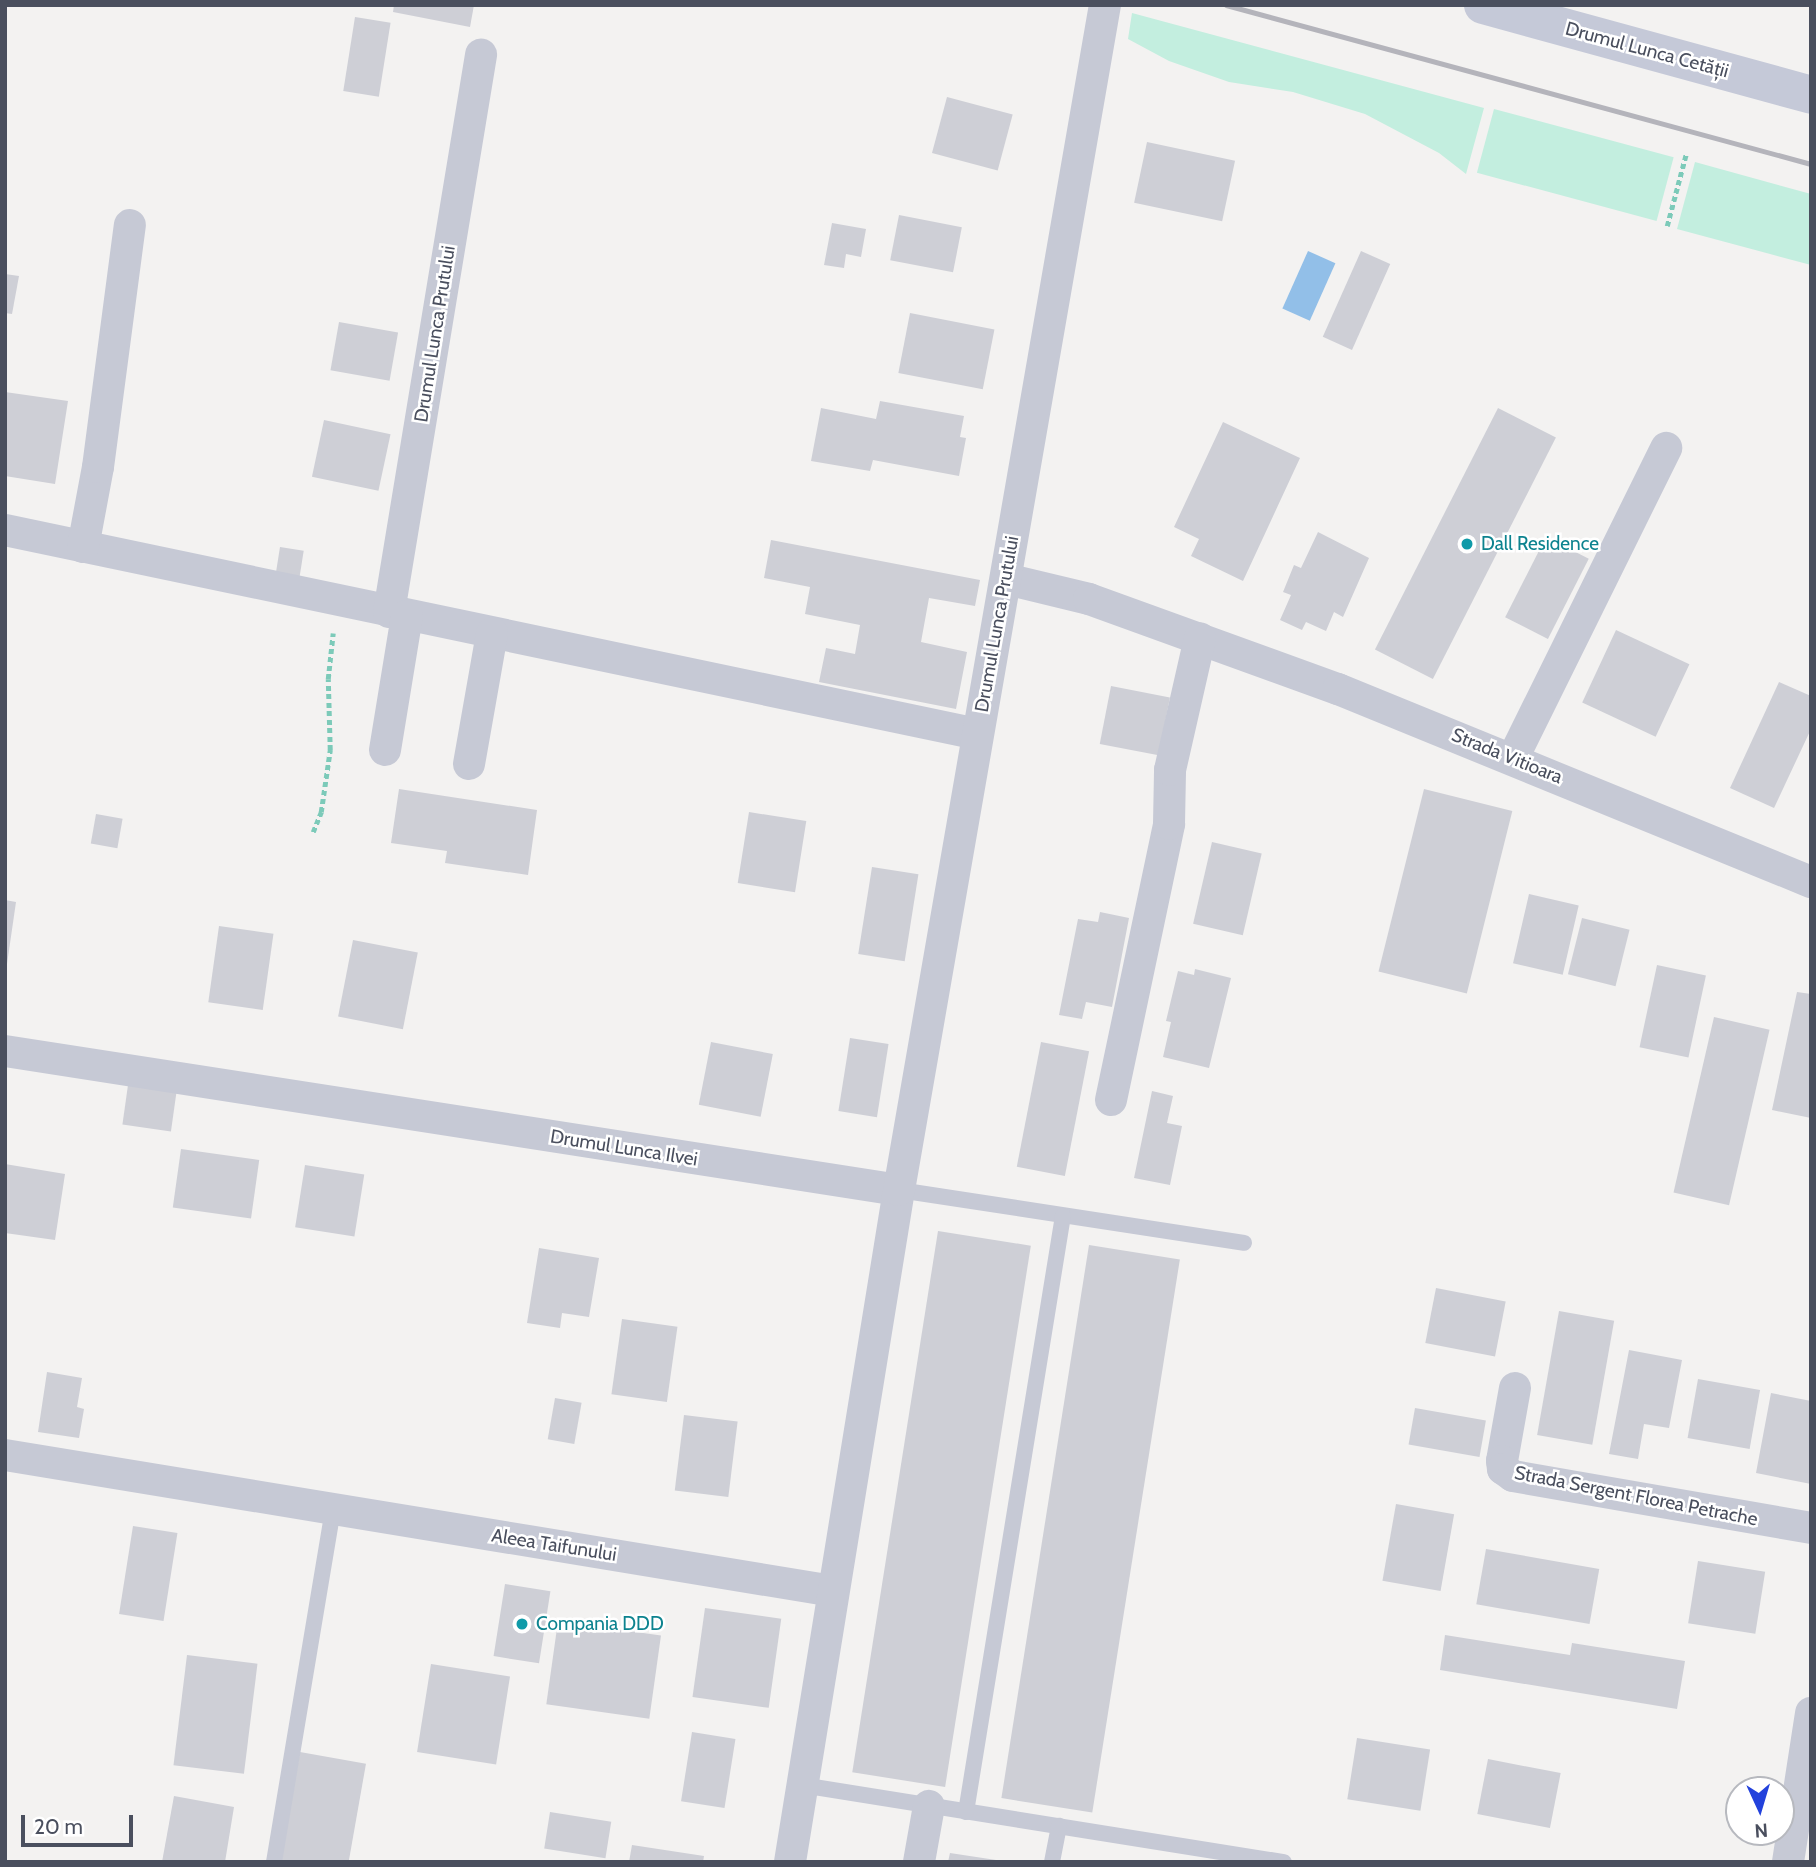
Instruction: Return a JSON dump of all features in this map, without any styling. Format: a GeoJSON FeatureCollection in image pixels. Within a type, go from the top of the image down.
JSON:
{"type":"FeatureCollection","features":[{"type":"Feature","properties":{"kind":"street","name":"Drumul Lunca Prutului"},"geometry":{"type":"LineString","coordinates":[[5,530],[977,734],[1105,5]]}},
{"type":"Feature","properties":{"kind":"street","name":"Drumul Lunca Cetății"},"geometry":{"type":"LineString","coordinates":[[1483,5],[1811,95]]}},
{"type":"Feature","properties":{"kind":"street","name":"Drumul Lunca Prutului"},"geometry":{"type":"LineString","coordinates":[[398,614],[481,55]]}},
{"type":"Feature","properties":{"kind":"street"},"geometry":{"type":"LineString","coordinates":[[83,547],[99,467],[130,225]]}},
{"type":"Feature","properties":{"kind":"street"},"geometry":{"type":"LineString","coordinates":[[1513,758],[1666,448]]}},
{"type":"Feature","properties":{"kind":"street","name":"Strada Vitioara"},"geometry":{"type":"LineString","coordinates":[[1006,579],[1089,599],[1200,638],[1513,758],[1811,882]]}},
{"type":"Feature","properties":{"kind":"street"},"geometry":{"type":"LineString","coordinates":[[385,750],[398,614]]}},
{"type":"Feature","properties":{"kind":"street"},"geometry":{"type":"LineString","coordinates":[[469,764],[492,633]]}},
{"type":"Feature","properties":{"kind":"street"},"geometry":{"type":"LineString","coordinates":[[1111,1100],[1169,824],[1170,770],[1200,638]]}},
{"type":"Feature","properties":{"kind":"street"},"geometry":{"type":"LineString","coordinates":[[790,1862],[899,1190],[977,734]]}},
{"type":"Feature","properties":{"kind":"street","name":"Drumul Lunca Ilvei"},"geometry":{"type":"LineString","coordinates":[[5,1051],[899,1190]]}},
{"type":"Feature","properties":{"kind":"street","name":"Strada Sergent Florea Petrache"},"geometry":{"type":"LineString","coordinates":[[1515,1388],[1502,1461],[1503,1469],[1513,1476],[1811,1528]]}},
{"type":"Feature","properties":{"kind":"street","name":"Aleea Taifunului"},"geometry":{"type":"LineString","coordinates":[[5,1455],[833,1591]]}},
{"type":"Feature","properties":{"kind":"street"},"geometry":{"type":"LineString","coordinates":[[1788,1862],[1811,1713]]}},
{"type":"Feature","properties":{"kind":"street"},"geometry":{"type":"LineString","coordinates":[[919,1862],[929,1805]]}},
{"type":"Feature","properties":{"kind":"lane","name":"Drumul Lunca Ilvei"},"geometry":{"type":"LineString","coordinates":[[899,1190],[1244,1243]]}},
{"type":"Feature","properties":{"kind":"lane"},"geometry":{"type":"LineString","coordinates":[[966,1812],[1063,1216]]}},
{"type":"Feature","properties":{"kind":"lane"},"geometry":{"type":"LineString","coordinates":[[274,1862],[333,1509]]}},
{"type":"Feature","properties":{"kind":"lane"},"geometry":{"type":"LineString","coordinates":[[802,1785],[1059,1826],[1183,1854],[1284,1862]]}},
{"type":"Feature","properties":{"kind":"lane"},"geometry":{"type":"LineString","coordinates":[[1052,1862],[1059,1826]]}},
{"type":"Feature","properties":{"kind":"path"},"geometry":{"type":"LineString","coordinates":[[1667,226],[1686,153]]}},
{"type":"Feature","properties":{"kind":"path"},"geometry":{"type":"LineString","coordinates":[[313,832],[326,786],[330,750],[329,659],[339,602]]}},
{"type":"Feature","properties":{"kind":"green space"},"geometry":{"type":"Polygon","coordinates":[[[1132,13],[1484,108],[1466,174],[1439,153],[1365,114],[1293,92],[1229,82],[1169,61],[1128,39],[1132,13]]]}},
{"type":"Feature","properties":{"kind":"green space"},"geometry":{"type":"Polygon","coordinates":[[[1494,109],[1674,157],[1657,221],[1477,173],[1494,109]]]}},
{"type":"Feature","properties":{"kind":"green space"},"geometry":{"type":"Polygon","coordinates":[[[1695,162],[1811,194],[1811,265],[1677,229],[1695,162]]]}},
{"type":"Feature","properties":{"kind":"water"},"geometry":{"type":"Polygon","coordinates":[[[1308,251],[1335,263],[1310,321],[1282,309],[1308,251]]]}},
{"type":"Feature","properties":{"kind":"building"},"geometry":{"type":"Polygon","coordinates":[[[394,5],[474,5],[470,27],[393,12],[394,5]]]}},
{"type":"Feature","properties":{"kind":"building"},"geometry":{"type":"Polygon","coordinates":[[[355,17],[391,23],[379,97],[343,91],[355,17]]]}},
{"type":"Feature","properties":{"kind":"building"},"geometry":{"type":"Polygon","coordinates":[[[947,97],[1013,115],[998,171],[932,153],[947,97]]]}},
{"type":"Feature","properties":{"kind":"building"},"geometry":{"type":"Polygon","coordinates":[[[1147,142],[1235,161],[1222,221],[1134,203],[1147,142]]]}},
{"type":"Feature","properties":{"kind":"building"},"geometry":{"type":"Polygon","coordinates":[[[899,215],[962,227],[953,272],[890,260],[899,215]]]}},
{"type":"Feature","properties":{"kind":"building"},"geometry":{"type":"Polygon","coordinates":[[[832,223],[866,229],[861,257],[846,254],[844,268],[824,265],[832,223]]]}},
{"type":"Feature","properties":{"kind":"building"},"geometry":{"type":"Polygon","coordinates":[[[1361,251],[1390,264],[1352,350],[1323,337],[1361,251]]]}},
{"type":"Feature","properties":{"kind":"building"},"geometry":{"type":"Polygon","coordinates":[[[5,274],[19,276],[12,314],[5,313],[5,274]]]}},
{"type":"Feature","properties":{"kind":"building"},"geometry":{"type":"Polygon","coordinates":[[[910,313],[994,329],[983,389],[898,373],[910,313]]]}},
{"type":"Feature","properties":{"kind":"building"},"geometry":{"type":"Polygon","coordinates":[[[339,322],[398,332],[390,381],[330,370],[339,322]]]}},
{"type":"Feature","properties":{"kind":"building"},"geometry":{"type":"Polygon","coordinates":[[[5,392],[68,401],[55,484],[5,476],[5,392]]]}},
{"type":"Feature","properties":{"kind":"building"},"geometry":{"type":"Polygon","coordinates":[[[880,401],[964,416],[960,437],[966,438],[959,476],[873,460],[870,471],[811,461],[821,408],[876,419],[880,401]]]}},
{"type":"Feature","properties":{"kind":"building","name":"Dall Residence"},"geometry":{"type":"Polygon","coordinates":[[[1498,408],[1556,438],[1433,679],[1375,649],[1498,408]]]}},
{"type":"Feature","properties":{"kind":"building"},"geometry":{"type":"Polygon","coordinates":[[[324,420],[391,434],[378,491],[312,477],[324,420]]]}},
{"type":"Feature","properties":{"kind":"building"},"geometry":{"type":"Polygon","coordinates":[[[1223,422],[1300,458],[1243,581],[1191,556],[1199,539],[1174,527],[1223,422]]]}},
{"type":"Feature","properties":{"kind":"building"},"geometry":{"type":"Polygon","coordinates":[[[1318,532],[1369,558],[1343,617],[1334,612],[1326,631],[1306,622],[1302,630],[1280,620],[1291,595],[1283,592],[1294,565],[1301,568],[1318,532]]]}},
{"type":"Feature","properties":{"kind":"building"},"geometry":{"type":"Polygon","coordinates":[[[1546,537],[1589,559],[1548,639],[1505,617],[1546,537]]]}},
{"type":"Feature","properties":{"kind":"building"},"geometry":{"type":"Polygon","coordinates":[[[771,540],[980,580],[975,606],[929,598],[921,642],[967,652],[956,709],[819,682],[826,648],[855,654],[860,625],[805,614],[810,587],[764,578],[771,540]]]}},
{"type":"Feature","properties":{"kind":"building"},"geometry":{"type":"Polygon","coordinates":[[[280,547],[304,551],[299,577],[276,574],[280,547]]]}},
{"type":"Feature","properties":{"kind":"building"},"geometry":{"type":"Polygon","coordinates":[[[1616,630],[1689,664],[1656,737],[1582,703],[1616,630]]]}},
{"type":"Feature","properties":{"kind":"building"},"geometry":{"type":"Polygon","coordinates":[[[1779,682],[1811,696],[1811,729],[1774,808],[1730,788],[1779,682]]]}},
{"type":"Feature","properties":{"kind":"building"},"geometry":{"type":"Polygon","coordinates":[[[1111,686],[1170,697],[1159,755],[1100,744],[1111,686]]]}},
{"type":"Feature","properties":{"kind":"building"},"geometry":{"type":"Polygon","coordinates":[[[399,789],[537,810],[528,875],[445,863],[447,851],[391,843],[399,789]]]}},
{"type":"Feature","properties":{"kind":"building"},"geometry":{"type":"Polygon","coordinates":[[[1424,789],[1512,811],[1467,993],[1379,971],[1424,789]]]}},
{"type":"Feature","properties":{"kind":"building"},"geometry":{"type":"Polygon","coordinates":[[[749,812],[806,821],[795,892],[738,883],[749,812]]]}},
{"type":"Feature","properties":{"kind":"building"},"geometry":{"type":"Polygon","coordinates":[[[96,814],[123,819],[117,848],[91,844],[96,814]]]}},
{"type":"Feature","properties":{"kind":"building"},"geometry":{"type":"Polygon","coordinates":[[[1212,842],[1262,853],[1243,935],[1193,924],[1212,842]]]}},
{"type":"Feature","properties":{"kind":"building"},"geometry":{"type":"Polygon","coordinates":[[[872,867],[918,874],[905,961],[858,954],[872,867]]]}},
{"type":"Feature","properties":{"kind":"building"},"geometry":{"type":"Polygon","coordinates":[[[1529,894],[1579,905],[1563,975],[1513,963],[1529,894]]]}},
{"type":"Feature","properties":{"kind":"building"},"geometry":{"type":"Polygon","coordinates":[[[5,900],[16,902],[7,964],[5,964],[5,900]]]}},
{"type":"Feature","properties":{"kind":"building"},"geometry":{"type":"Polygon","coordinates":[[[1100,912],[1129,918],[1112,1007],[1086,1002],[1082,1019],[1059,1015],[1078,919],[1098,922],[1100,912]]]}},
{"type":"Feature","properties":{"kind":"building"},"geometry":{"type":"Polygon","coordinates":[[[1582,918],[1630,930],[1616,986],[1568,974],[1582,918]]]}},
{"type":"Feature","properties":{"kind":"building"},"geometry":{"type":"Polygon","coordinates":[[[219,926],[273,934],[263,1010],[208,1002],[219,926]]]}},
{"type":"Feature","properties":{"kind":"building"},"geometry":{"type":"Polygon","coordinates":[[[353,940],[418,953],[403,1029],[338,1017],[353,940]]]}},
{"type":"Feature","properties":{"kind":"building"},"geometry":{"type":"Polygon","coordinates":[[[1657,965],[1706,975],[1688,1058],[1640,1047],[1657,965]]]}},
{"type":"Feature","properties":{"kind":"building"},"geometry":{"type":"Polygon","coordinates":[[[1195,969],[1231,978],[1209,1068],[1163,1057],[1171,1022],[1166,1021],[1178,971],[1194,975],[1195,969]]]}},
{"type":"Feature","properties":{"kind":"building"},"geometry":{"type":"Polygon","coordinates":[[[1797,992],[1811,994],[1811,1118],[1772,1110],[1797,992]]]}},
{"type":"Feature","properties":{"kind":"building"},"geometry":{"type":"Polygon","coordinates":[[[1714,1017],[1770,1030],[1729,1205],[1674,1192],[1714,1017]]]}},
{"type":"Feature","properties":{"kind":"building"},"geometry":{"type":"Polygon","coordinates":[[[850,1038],[889,1044],[877,1117],[838,1111],[850,1038]]]}},
{"type":"Feature","properties":{"kind":"building"},"geometry":{"type":"Polygon","coordinates":[[[711,1042],[773,1054],[761,1117],[699,1105],[711,1042]]]}},
{"type":"Feature","properties":{"kind":"building"},"geometry":{"type":"Polygon","coordinates":[[[1041,1042],[1089,1051],[1065,1176],[1017,1167],[1041,1042]]]}},
{"type":"Feature","properties":{"kind":"building"},"geometry":{"type":"Polygon","coordinates":[[[128,1085],[177,1092],[171,1131],[122,1125],[128,1085]]]}},
{"type":"Feature","properties":{"kind":"building"},"geometry":{"type":"Polygon","coordinates":[[[1152,1091],[1173,1096],[1167,1123],[1182,1126],[1170,1185],[1134,1178],[1152,1091]]]}},
{"type":"Feature","properties":{"kind":"building"},"geometry":{"type":"Polygon","coordinates":[[[181,1149],[259,1160],[251,1218],[173,1207],[181,1149]]]}},
{"type":"Feature","properties":{"kind":"building"},"geometry":{"type":"Polygon","coordinates":[[[5,1164],[65,1174],[55,1240],[5,1233],[5,1164]]]}},
{"type":"Feature","properties":{"kind":"building"},"geometry":{"type":"Polygon","coordinates":[[[305,1165],[364,1174],[354,1237],[295,1227],[305,1165]]]}},
{"type":"Feature","properties":{"kind":"building"},"geometry":{"type":"Polygon","coordinates":[[[938,1231],[1031,1246],[945,1787],[852,1772],[938,1231]]]}},
{"type":"Feature","properties":{"kind":"building"},"geometry":{"type":"Polygon","coordinates":[[[1089,1245],[1180,1259],[1092,1812],[1001,1798],[1089,1245]]]}},
{"type":"Feature","properties":{"kind":"building"},"geometry":{"type":"Polygon","coordinates":[[[539,1248],[599,1258],[589,1317],[562,1313],[560,1328],[527,1323],[539,1248]]]}},
{"type":"Feature","properties":{"kind":"building"},"geometry":{"type":"Polygon","coordinates":[[[1436,1288],[1506,1302],[1495,1357],[1425,1343],[1436,1288]]]}},
{"type":"Feature","properties":{"kind":"building"},"geometry":{"type":"Polygon","coordinates":[[[1559,1311],[1614,1321],[1592,1445],[1537,1435],[1559,1311]]]}},
{"type":"Feature","properties":{"kind":"building"},"geometry":{"type":"Polygon","coordinates":[[[622,1319],[677,1327],[667,1402],[611,1394],[622,1319]]]}},
{"type":"Feature","properties":{"kind":"building"},"geometry":{"type":"Polygon","coordinates":[[[1629,1350],[1682,1360],[1669,1428],[1644,1424],[1638,1459],[1609,1454],[1629,1350]]]}},
{"type":"Feature","properties":{"kind":"building"},"geometry":{"type":"Polygon","coordinates":[[[47,1372],[82,1378],[77,1407],[84,1409],[79,1438],[38,1432],[47,1372]]]}},
{"type":"Feature","properties":{"kind":"building"},"geometry":{"type":"Polygon","coordinates":[[[1698,1379],[1760,1390],[1750,1449],[1688,1438],[1698,1379]]]}},
{"type":"Feature","properties":{"kind":"building"},"geometry":{"type":"Polygon","coordinates":[[[1771,1393],[1811,1401],[1811,1484],[1756,1473],[1771,1393]]]}},
{"type":"Feature","properties":{"kind":"building"},"geometry":{"type":"Polygon","coordinates":[[[555,1398],[582,1403],[574,1444],[548,1439],[555,1398]]]}},
{"type":"Feature","properties":{"kind":"building"},"geometry":{"type":"Polygon","coordinates":[[[1415,1408],[1486,1421],[1479,1457],[1409,1444],[1415,1408]]]}},
{"type":"Feature","properties":{"kind":"building"},"geometry":{"type":"Polygon","coordinates":[[[684,1415],[738,1422],[728,1497],[675,1490],[684,1415]]]}},
{"type":"Feature","properties":{"kind":"building"},"geometry":{"type":"Polygon","coordinates":[[[1396,1504],[1454,1514],[1441,1591],[1382,1581],[1396,1504]]]}},
{"type":"Feature","properties":{"kind":"building"},"geometry":{"type":"Polygon","coordinates":[[[133,1526],[177,1533],[164,1621],[119,1614],[133,1526]]]}},
{"type":"Feature","properties":{"kind":"building"},"geometry":{"type":"Polygon","coordinates":[[[1486,1549],[1599,1569],[1590,1624],[1476,1604],[1486,1549]]]}},
{"type":"Feature","properties":{"kind":"building"},"geometry":{"type":"Polygon","coordinates":[[[1698,1561],[1765,1572],[1755,1634],[1688,1623],[1698,1561]]]}},
{"type":"Feature","properties":{"kind":"building","name":"Compania DDD"},"geometry":{"type":"Polygon","coordinates":[[[505,1584],[550,1591],[539,1663],[494,1656],[505,1584]]]}},
{"type":"Feature","properties":{"kind":"building"},"geometry":{"type":"Polygon","coordinates":[[[705,1608],[781,1619],[769,1708],[692,1697],[705,1608]]]}},
{"type":"Feature","properties":{"kind":"building"},"geometry":{"type":"Polygon","coordinates":[[[558,1621],[661,1635],[649,1719],[546,1704],[558,1621]]]}},
{"type":"Feature","properties":{"kind":"building"},"geometry":{"type":"Polygon","coordinates":[[[1445,1635],[1570,1655],[1572,1643],[1685,1661],[1677,1709],[1440,1670],[1445,1635]]]}},
{"type":"Feature","properties":{"kind":"building"},"geometry":{"type":"Polygon","coordinates":[[[187,1655],[257,1664],[244,1774],[173,1765],[187,1655]]]}},
{"type":"Feature","properties":{"kind":"building"},"geometry":{"type":"Polygon","coordinates":[[[431,1664],[510,1677],[496,1764],[417,1752],[431,1664]]]}},
{"type":"Feature","properties":{"kind":"building"},"geometry":{"type":"Polygon","coordinates":[[[692,1732],[735,1739],[725,1808],[681,1801],[692,1732]]]}},
{"type":"Feature","properties":{"kind":"building"},"geometry":{"type":"Polygon","coordinates":[[[1357,1738],[1430,1750],[1420,1811],[1347,1799],[1357,1738]]]}},
{"type":"Feature","properties":{"kind":"building"},"geometry":{"type":"Polygon","coordinates":[[[300,1752],[366,1764],[349,1862],[281,1862],[300,1752]]]}},
{"type":"Feature","properties":{"kind":"building"},"geometry":{"type":"Polygon","coordinates":[[[1488,1759],[1561,1773],[1550,1828],[1477,1814],[1488,1759]]]}},
{"type":"Feature","properties":{"kind":"building"},"geometry":{"type":"Polygon","coordinates":[[[174,1796],[234,1807],[225,1862],[162,1862],[174,1796]]]}},
{"type":"Feature","properties":{"kind":"building"},"geometry":{"type":"Polygon","coordinates":[[[550,1812],[611,1822],[605,1858],[544,1849],[550,1812]]]}},
{"type":"Feature","properties":{"kind":"building"},"geometry":{"type":"Polygon","coordinates":[[[632,1845],[704,1856],[703,1862],[629,1862],[632,1845]]]}},
{"type":"Feature","properties":{"kind":"building"},"geometry":{"type":"Polygon","coordinates":[[[950,1853],[996,1860],[996,1862],[948,1862],[950,1853]]]}},
{"type":"Feature","properties":{"kind":"railway"},"geometry":{"type":"LineString","coordinates":[[1226,5],[1811,164]]}},
{"type":"Feature","properties":{"kind":"place","name":"Dall Residence"},"geometry":{"type":"Point","coordinates":[1467,544]}},
{"type":"Feature","properties":{"kind":"place","name":"Compania DDD"},"geometry":{"type":"Point","coordinates":[522,1624]}}]}
